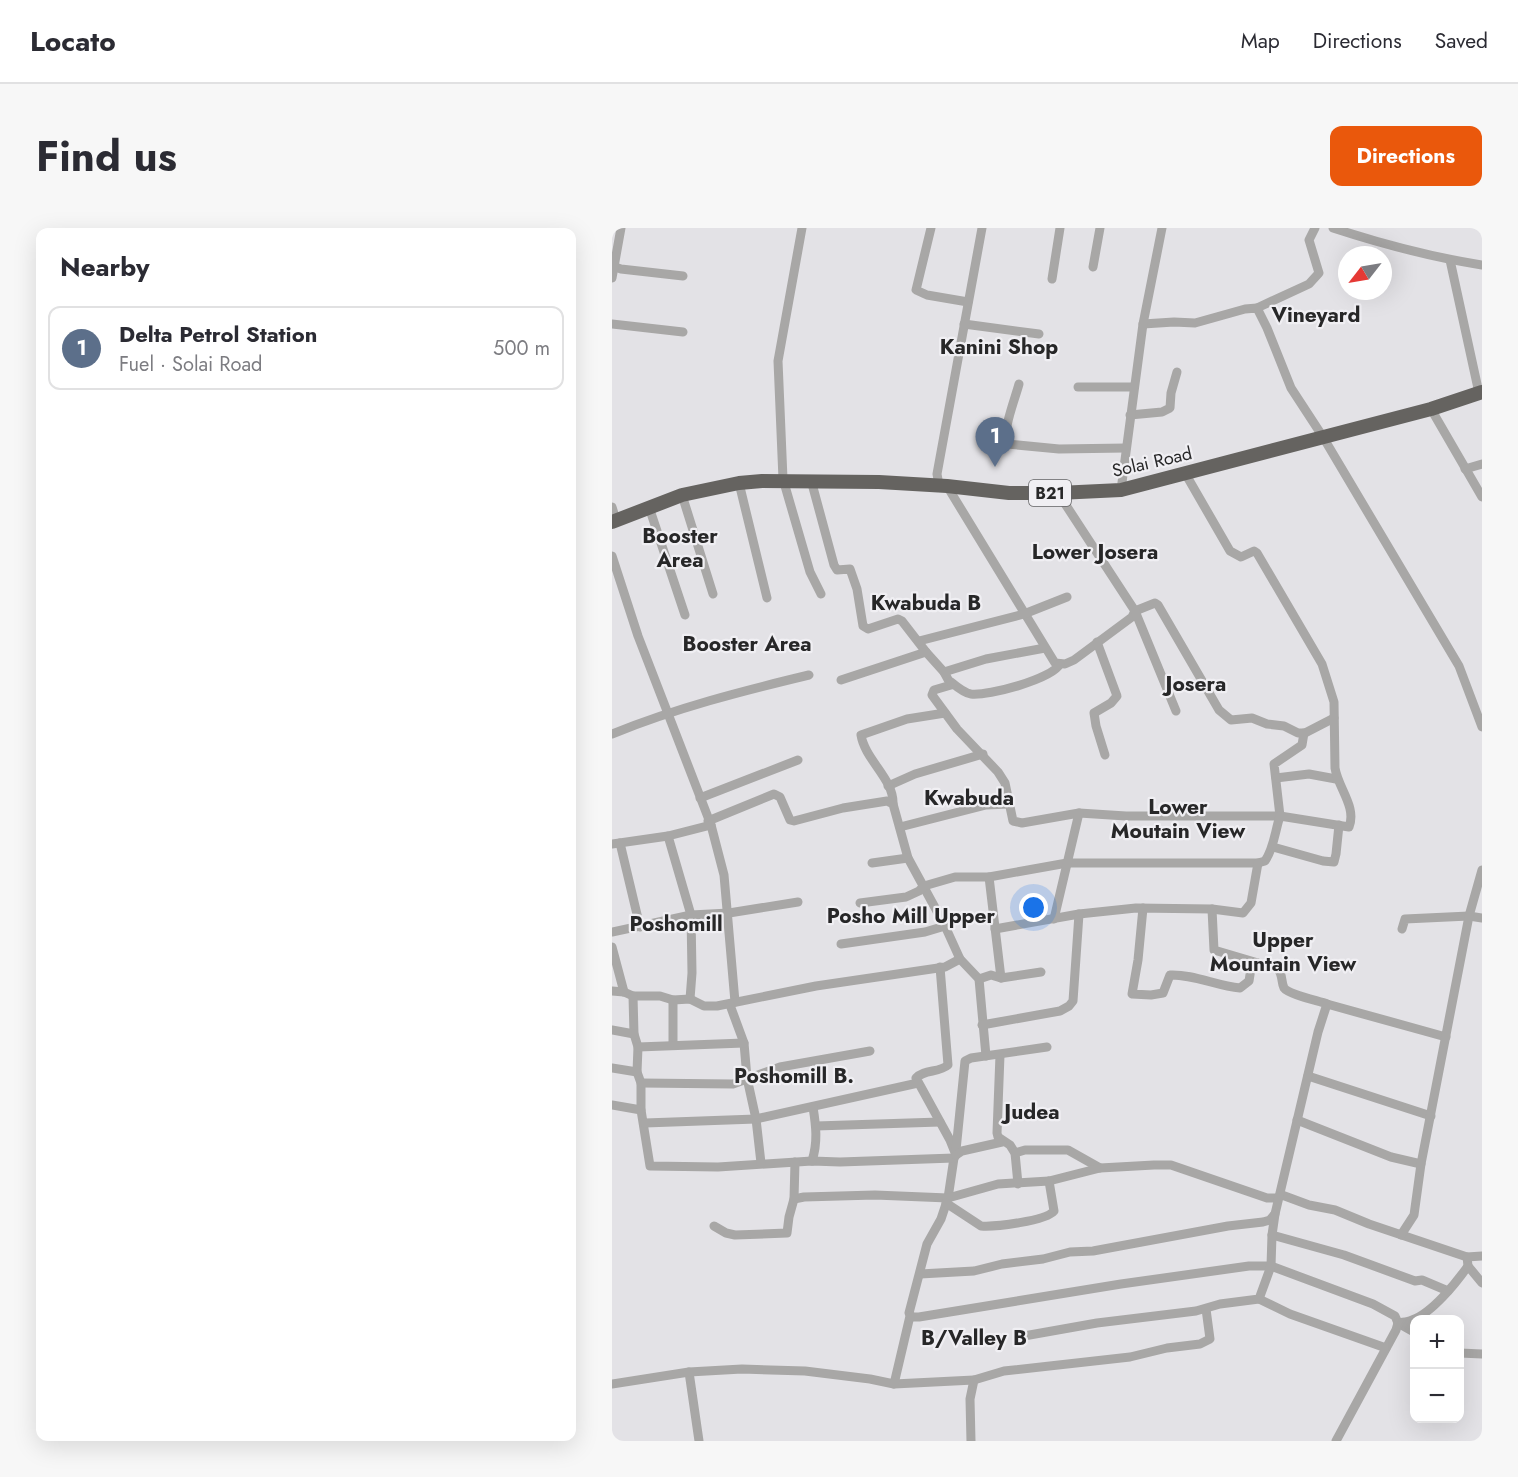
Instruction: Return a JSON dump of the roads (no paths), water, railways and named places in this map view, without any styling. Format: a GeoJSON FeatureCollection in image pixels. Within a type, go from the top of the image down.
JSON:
{"type":"FeatureCollection","features":[{"type":"Feature","properties":{"kind":"highway","name":"Solai Road"},"geometry":{"type":"LineString","coordinates":[[613,516],[649,507],[681,495],[739,483],[783,479],[943,485],[1009,493],[1058,494],[1121,490],[1431,409],[1481,392]]}},
{"type":"Feature","properties":{"kind":"street"},"geometry":{"type":"LineString","coordinates":[[612,278],[621,228]]}},
{"type":"Feature","properties":{"kind":"street"},"geometry":{"type":"LineString","coordinates":[[802,228],[777,361],[783,479],[810,572],[821,594]]}},
{"type":"Feature","properties":{"kind":"street"},"geometry":{"type":"LineString","coordinates":[[931,228],[916,290],[927,295],[968,302]]}},
{"type":"Feature","properties":{"kind":"street"},"geometry":{"type":"LineString","coordinates":[[982,228],[938,474],[1053,660],[1060,664],[1074,660],[1132,616],[1135,611],[1155,603],[1158,604],[1225,716],[1236,721],[1252,718],[1267,724],[1284,726],[1298,733],[1304,733],[1334,718]]}},
{"type":"Feature","properties":{"kind":"street"},"geometry":{"type":"LineString","coordinates":[[1052,279],[1060,228]]}},
{"type":"Feature","properties":{"kind":"street"},"geometry":{"type":"LineString","coordinates":[[1093,267],[1100,228]]}},
{"type":"Feature","properties":{"kind":"street"},"geometry":{"type":"LineString","coordinates":[[1121,490],[1143,324],[1162,228]]}},
{"type":"Feature","properties":{"kind":"street"},"geometry":{"type":"LineString","coordinates":[[1143,324],[1195,323],[1245,309],[1257,308],[1309,284],[1319,273],[1309,240],[1315,228]]}},
{"type":"Feature","properties":{"kind":"street"},"geometry":{"type":"LineString","coordinates":[[1333,228],[1379,243],[1482,265]]}},
{"type":"Feature","properties":{"kind":"street"},"geometry":{"type":"LineString","coordinates":[[1450,260],[1481,392]]}},
{"type":"Feature","properties":{"kind":"street"},"geometry":{"type":"LineString","coordinates":[[613,266],[684,276]]}},
{"type":"Feature","properties":{"kind":"street"},"geometry":{"type":"LineString","coordinates":[[1257,308],[1291,388],[1323,437],[1459,666],[1482,727]]}},
{"type":"Feature","properties":{"kind":"street"},"geometry":{"type":"LineString","coordinates":[[612,324],[682,332]]}},
{"type":"Feature","properties":{"kind":"street"},"geometry":{"type":"LineString","coordinates":[[964,324],[1039,334]]}},
{"type":"Feature","properties":{"kind":"street"},"geometry":{"type":"LineString","coordinates":[[1130,415],[1162,412],[1170,408],[1171,393],[1177,372]]}},
{"type":"Feature","properties":{"kind":"street"},"geometry":{"type":"LineString","coordinates":[[1019,384],[1007,430],[1005,441],[1007,444],[1059,449],[1126,448]]}},
{"type":"Feature","properties":{"kind":"street"},"geometry":{"type":"LineString","coordinates":[[1077,387],[1134,387]]}},
{"type":"Feature","properties":{"kind":"street"},"geometry":{"type":"LineString","coordinates":[[1431,409],[1482,497]]}},
{"type":"Feature","properties":{"kind":"street"},"geometry":{"type":"LineString","coordinates":[[1465,469],[1482,464]]}},
{"type":"Feature","properties":{"kind":"street"},"geometry":{"type":"LineString","coordinates":[[951,682],[948,686],[932,692],[957,729],[983,754],[1005,783],[1013,821],[1022,823],[1079,813],[1126,816],[1281,816],[1349,827],[1353,818],[1352,811],[1336,779],[1332,693],[1322,664],[1257,553],[1254,551],[1240,557],[1230,551],[1185,473]]}},
{"type":"Feature","properties":{"kind":"street"},"geometry":{"type":"LineString","coordinates":[[811,480],[834,565],[837,570],[850,569],[857,589],[863,626],[868,629],[899,620],[919,641],[951,682],[968,694],[978,695],[1024,684],[1057,670],[1060,664]]}},
{"type":"Feature","properties":{"kind":"street"},"geometry":{"type":"LineString","coordinates":[[739,483],[767,598]]}},
{"type":"Feature","properties":{"kind":"street"},"geometry":{"type":"LineString","coordinates":[[1058,494],[1135,611],[1176,711]]}},
{"type":"Feature","properties":{"kind":"street"},"geometry":{"type":"LineString","coordinates":[[681,495],[713,594]]}},
{"type":"Feature","properties":{"kind":"street"},"geometry":{"type":"LineString","coordinates":[[649,507],[685,615]]}},
{"type":"Feature","properties":{"kind":"street"},"geometry":{"type":"LineString","coordinates":[[612,556],[638,636],[710,823],[724,875],[729,913],[733,1004],[744,1043],[747,1078],[756,1119],[761,1163]]}},
{"type":"Feature","properties":{"kind":"street"},"geometry":{"type":"LineString","coordinates":[[919,641],[1024,614],[1067,597]]}},
{"type":"Feature","properties":{"kind":"street"},"geometry":{"type":"LineString","coordinates":[[1097,642],[1117,696],[1111,703],[1094,713],[1105,755]]}},
{"type":"Feature","properties":{"kind":"street"},"geometry":{"type":"LineString","coordinates":[[944,672],[986,659],[1045,648]]}},
{"type":"Feature","properties":{"kind":"street"},"geometry":{"type":"LineString","coordinates":[[841,680],[926,652]]}},
{"type":"Feature","properties":{"kind":"street"},"geometry":{"type":"LineString","coordinates":[[612,734],[668,713],[740,691],[809,675]]}},
{"type":"Feature","properties":{"kind":"street"},"geometry":{"type":"LineString","coordinates":[[945,712],[907,719],[861,735],[868,754],[893,794],[893,804],[908,858],[960,959],[979,979],[986,1056]]}},
{"type":"Feature","properties":{"kind":"street"},"geometry":{"type":"LineString","coordinates":[[860,903],[906,897],[924,886],[955,877],[989,877],[1066,863],[1258,863],[1265,861],[1273,847],[1274,833],[1281,816],[1274,764],[1302,746],[1304,733]]}},
{"type":"Feature","properties":{"kind":"street"},"geometry":{"type":"LineString","coordinates":[[888,786],[915,774],[983,754]]}},
{"type":"Feature","properties":{"kind":"street"},"geometry":{"type":"LineString","coordinates":[[700,798],[798,760]]}},
{"type":"Feature","properties":{"kind":"street"},"geometry":{"type":"LineString","coordinates":[[1276,778],[1309,774],[1336,779]]}},
{"type":"Feature","properties":{"kind":"street"},"geometry":{"type":"LineString","coordinates":[[640,927],[616,844],[668,836],[710,823],[774,794],[780,797],[790,819],[794,821],[865,804],[886,801],[893,804]]}},
{"type":"Feature","properties":{"kind":"street"},"geometry":{"type":"LineString","coordinates":[[900,827],[986,806],[1009,804]]}},
{"type":"Feature","properties":{"kind":"street"},"geometry":{"type":"LineString","coordinates":[[1054,919],[1079,813]]}},
{"type":"Feature","properties":{"kind":"street"},"geometry":{"type":"LineString","coordinates":[[1273,847],[1334,862],[1339,825]]}},
{"type":"Feature","properties":{"kind":"street"},"geometry":{"type":"LineString","coordinates":[[668,836],[691,915],[690,999]]}},
{"type":"Feature","properties":{"kind":"street"},"geometry":{"type":"LineString","coordinates":[[872,863],[908,858]]}},
{"type":"Feature","properties":{"kind":"street"},"geometry":{"type":"LineString","coordinates":[[995,929],[1079,914],[1143,908],[1212,909],[1243,914],[1251,903],[1258,863]]}},
{"type":"Feature","properties":{"kind":"street"},"geometry":{"type":"LineString","coordinates":[[1401,1235],[1414,1215],[1421,1164],[1469,916],[1482,870]]}},
{"type":"Feature","properties":{"kind":"street"},"geometry":{"type":"LineString","coordinates":[[989,877],[1001,978]]}},
{"type":"Feature","properties":{"kind":"street"},"geometry":{"type":"LineString","coordinates":[[612,932],[691,915],[729,913],[798,902]]}},
{"type":"Feature","properties":{"kind":"street"},"geometry":{"type":"LineString","coordinates":[[1143,908],[1132,994],[1163,993],[1170,975],[1181,975],[1240,988],[1249,981],[1252,962]]}},
{"type":"Feature","properties":{"kind":"street"},"geometry":{"type":"LineString","coordinates":[[1212,909],[1214,950],[1278,969],[1288,992],[1446,1037]]}},
{"type":"Feature","properties":{"kind":"street"},"geometry":{"type":"LineString","coordinates":[[982,1025],[1060,1011],[1070,1006],[1073,1000],[1079,914]]}},
{"type":"Feature","properties":{"kind":"street"},"geometry":{"type":"LineString","coordinates":[[1402,929],[1405,919],[1469,916],[1482,918]]}},
{"type":"Feature","properties":{"kind":"street"},"geometry":{"type":"LineString","coordinates":[[841,944],[925,932],[945,926]]}},
{"type":"Feature","properties":{"kind":"street"},"geometry":{"type":"LineString","coordinates":[[612,947],[628,994],[638,1047],[637,1072],[641,1083],[641,1110],[645,1123],[650,1166],[718,1167],[761,1163],[955,1157],[962,1151],[1002,1142],[1010,1145],[1015,1153],[1018,1184]]}},
{"type":"Feature","properties":{"kind":"street"},"geometry":{"type":"LineString","coordinates":[[612,991],[660,996],[673,1000],[690,999],[704,1006],[733,1004],[816,986],[945,967],[960,959]]}},
{"type":"Feature","properties":{"kind":"street"},"geometry":{"type":"LineString","coordinates":[[940,967],[948,1065],[944,1069],[920,1074],[916,1078],[951,1140],[955,1157]]}},
{"type":"Feature","properties":{"kind":"street"},"geometry":{"type":"LineString","coordinates":[[979,979],[991,975],[1001,978],[1041,972]]}},
{"type":"Feature","properties":{"kind":"street"},"geometry":{"type":"LineString","coordinates":[[673,1000],[673,1045]]}},
{"type":"Feature","properties":{"kind":"street"},"geometry":{"type":"LineString","coordinates":[[1259,1299],[1271,1266],[1275,1214],[1327,1004]]}},
{"type":"Feature","properties":{"kind":"street"},"geometry":{"type":"LineString","coordinates":[[612,1030],[634,1034]]}},
{"type":"Feature","properties":{"kind":"street"},"geometry":{"type":"LineString","coordinates":[[638,1047],[744,1043]]}},
{"type":"Feature","properties":{"kind":"street"},"geometry":{"type":"LineString","coordinates":[[894,1384],[909,1312],[927,1244],[941,1220],[947,1200],[955,1157],[963,1065],[968,1059],[1047,1047]]}},
{"type":"Feature","properties":{"kind":"street"},"geometry":{"type":"LineString","coordinates":[[641,1083],[727,1085],[780,1067],[870,1051]]}},
{"type":"Feature","properties":{"kind":"street"},"geometry":{"type":"LineString","coordinates":[[1000,1055],[997,1133],[1002,1142]]}},
{"type":"Feature","properties":{"kind":"street"},"geometry":{"type":"LineString","coordinates":[[612,1068],[637,1072]]}},
{"type":"Feature","properties":{"kind":"street"},"geometry":{"type":"LineString","coordinates":[[1308,1076],[1431,1116]]}},
{"type":"Feature","properties":{"kind":"street"},"geometry":{"type":"LineString","coordinates":[[645,1123],[756,1119],[918,1083]]}},
{"type":"Feature","properties":{"kind":"street"},"geometry":{"type":"LineString","coordinates":[[612,1105],[641,1110]]}},
{"type":"Feature","properties":{"kind":"street"},"geometry":{"type":"LineString","coordinates":[[812,1161],[816,1148],[813,1107]]}},
{"type":"Feature","properties":{"kind":"street"},"geometry":{"type":"LineString","coordinates":[[1297,1120],[1390,1157],[1421,1164]]}},
{"type":"Feature","properties":{"kind":"street"},"geometry":{"type":"LineString","coordinates":[[816,1125],[940,1122]]}},
{"type":"Feature","properties":{"kind":"street"},"geometry":{"type":"LineString","coordinates":[[1015,1153],[1026,1150],[1068,1150],[1100,1168]]}},
{"type":"Feature","properties":{"kind":"street"},"geometry":{"type":"LineString","coordinates":[[714,1226],[735,1235],[787,1233],[794,1199],[795,1162]]}},
{"type":"Feature","properties":{"kind":"street"},"geometry":{"type":"LineString","coordinates":[[794,1199],[875,1195],[947,1200],[998,1184],[1049,1181],[1100,1168],[1171,1165],[1267,1198],[1282,1195],[1335,1210],[1401,1235],[1468,1261],[1482,1283]]}},
{"type":"Feature","properties":{"kind":"street"},"geometry":{"type":"LineString","coordinates":[[947,1200],[981,1226],[1034,1220],[1050,1216],[1054,1211],[1049,1181]]}},
{"type":"Feature","properties":{"kind":"street"},"geometry":{"type":"LineString","coordinates":[[920,1274],[974,1271],[1070,1252],[1093,1251],[1228,1226],[1263,1222],[1270,1220],[1275,1214]]}},
{"type":"Feature","properties":{"kind":"street"},"geometry":{"type":"LineString","coordinates":[[1272,1235],[1344,1255],[1415,1281],[1422,1280],[1448,1291]]}},
{"type":"Feature","properties":{"kind":"street"},"geometry":{"type":"LineString","coordinates":[[1398,1323],[1414,1320],[1427,1311],[1448,1291],[1468,1261],[1482,1256]]}},
{"type":"Feature","properties":{"kind":"street"},"geometry":{"type":"LineString","coordinates":[[910,1316],[919,1317],[1208,1270],[1271,1266],[1373,1304],[1395,1316],[1398,1323],[1410,1330]]}},
{"type":"Feature","properties":{"kind":"street"},"geometry":{"type":"LineString","coordinates":[[1024,1336],[1259,1299],[1290,1314],[1386,1348]]}},
{"type":"Feature","properties":{"kind":"street"},"geometry":{"type":"LineString","coordinates":[[612,1384],[689,1372],[742,1369],[805,1371],[894,1384],[974,1380],[1004,1371],[1130,1357],[1167,1348],[1200,1344],[1210,1339],[1206,1309]]}},
{"type":"Feature","properties":{"kind":"street"},"geometry":{"type":"LineString","coordinates":[[1336,1441],[1398,1323]]}},
{"type":"Feature","properties":{"kind":"street"},"geometry":{"type":"LineString","coordinates":[[1464,1353],[1482,1354]]}},
{"type":"Feature","properties":{"kind":"street"},"geometry":{"type":"LineString","coordinates":[[689,1372],[699,1441]]}},
{"type":"Feature","properties":{"kind":"street"},"geometry":{"type":"LineString","coordinates":[[971,1441],[970,1399],[974,1380]]}},
{"type":"Feature","properties":{"kind":"place","name":"Delta Petrol Station"},"geometry":{"type":"Point","coordinates":[995,467]}},
{"type":"Feature","properties":{"kind":"district","name":"Vineyard"},"geometry":{"type":"Point","coordinates":[1316,315]}},
{"type":"Feature","properties":{"kind":"district","name":"Kanini Shop"},"geometry":{"type":"Point","coordinates":[999,347]}},
{"type":"Feature","properties":{"kind":"district","name":"Booster Area"},"geometry":{"type":"Point","coordinates":[680,548]}},
{"type":"Feature","properties":{"kind":"district","name":"Lower Josera"},"geometry":{"type":"Point","coordinates":[1095,552]}},
{"type":"Feature","properties":{"kind":"district","name":"Kwabuda B"},"geometry":{"type":"Point","coordinates":[926,603]}},
{"type":"Feature","properties":{"kind":"district","name":"Booster Area"},"geometry":{"type":"Point","coordinates":[747,644]}},
{"type":"Feature","properties":{"kind":"district","name":"Josera"},"geometry":{"type":"Point","coordinates":[1196,684]}},
{"type":"Feature","properties":{"kind":"district","name":"Kwabuda"},"geometry":{"type":"Point","coordinates":[969,798]}},
{"type":"Feature","properties":{"kind":"district","name":"Lower Moutain View"},"geometry":{"type":"Point","coordinates":[1178,819]}},
{"type":"Feature","properties":{"kind":"district","name":"Posho Mill Upper"},"geometry":{"type":"Point","coordinates":[911,916]}},
{"type":"Feature","properties":{"kind":"district","name":"Poshomill"},"geometry":{"type":"Point","coordinates":[676,924]}},
{"type":"Feature","properties":{"kind":"district","name":"Upper Mountain View"},"geometry":{"type":"Point","coordinates":[1283,952]}},
{"type":"Feature","properties":{"kind":"district","name":"Poshomill B."},"geometry":{"type":"Point","coordinates":[794,1076]}},
{"type":"Feature","properties":{"kind":"district","name":"Judea"},"geometry":{"type":"Point","coordinates":[1032,1112]}},
{"type":"Feature","properties":{"kind":"district","name":"B/Valley B"},"geometry":{"type":"Point","coordinates":[974,1338]}}]}
